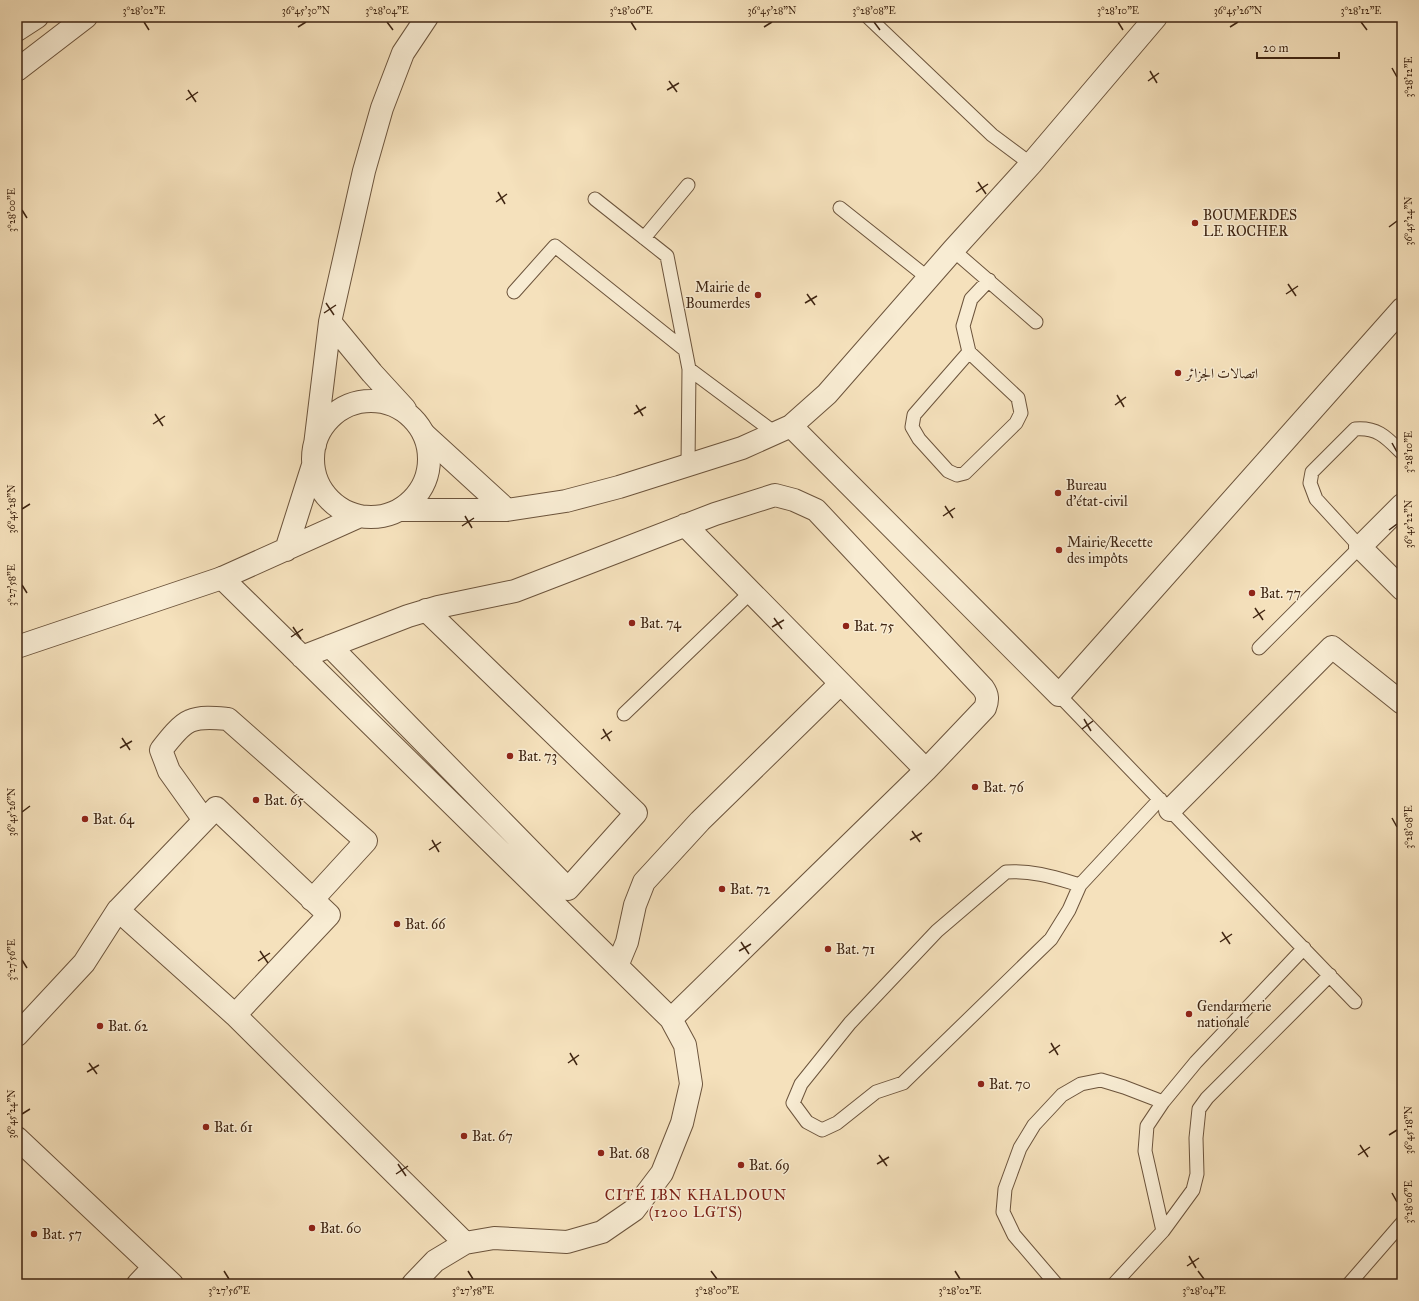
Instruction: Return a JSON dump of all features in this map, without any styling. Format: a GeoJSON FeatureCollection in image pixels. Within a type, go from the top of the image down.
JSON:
{"type":"FeatureCollection","features":[{"type":"Feature","properties":{"kind":"street"},"geometry":{"type":"LineString","coordinates":[[17,30],[36,17]]}},
{"type":"Feature","properties":{"kind":"street"},"geometry":{"type":"LineString","coordinates":[[17,70],[86,17]]}},
{"type":"Feature","properties":{"kind":"street"},"geometry":{"type":"LineString","coordinates":[[427,17],[403,53],[382,108],[364,171],[330,322],[314,455],[318,483],[328,499],[343,510],[360,516],[380,516],[400,510],[507,510],[566,501],[619,487],[742,448],[783,430],[827,394],[928,278],[1032,164],[1156,17]]}},
{"type":"Feature","properties":{"kind":"street"},"geometry":{"type":"LineString","coordinates":[[783,430],[1059,695],[1402,309]]}},
{"type":"Feature","properties":{"kind":"street"},"geometry":{"type":"LineString","coordinates":[[330,322],[418,425],[429,455],[427,476],[416,496],[400,510]]}},
{"type":"Feature","properties":{"kind":"street"},"geometry":{"type":"LineString","coordinates":[[286,550],[323,426],[337,412],[356,403],[376,401],[396,406],[507,510]]}},
{"type":"Feature","properties":{"kind":"street"},"geometry":{"type":"LineString","coordinates":[[302,657],[426,610],[515,591],[684,525],[775,495],[794,500],[816,510],[986,692],[988,700],[985,708],[926,770],[671,1019]]}},
{"type":"Feature","properties":{"kind":"street"},"geometry":{"type":"LineString","coordinates":[[1402,505],[1360,547],[1402,589]]}},
{"type":"Feature","properties":{"kind":"street"},"geometry":{"type":"LineString","coordinates":[[17,647],[222,578],[360,516]]}},
{"type":"Feature","properties":{"kind":"street"},"geometry":{"type":"LineString","coordinates":[[684,525],[926,770]]}},
{"type":"Feature","properties":{"kind":"street"},"geometry":{"type":"LineString","coordinates":[[222,578],[671,1019],[684,1045],[691,1084],[682,1122],[662,1173],[634,1210],[602,1232],[567,1242],[494,1238],[465,1243],[435,1261],[413,1284]]}},
{"type":"Feature","properties":{"kind":"street"},"geometry":{"type":"LineString","coordinates":[[330,646],[568,889],[636,813],[426,610]]}},
{"type":"Feature","properties":{"kind":"street"},"geometry":{"type":"LineString","coordinates":[[1165,804],[1332,647],[1402,703]]}},
{"type":"Feature","properties":{"kind":"street"},"geometry":{"type":"LineString","coordinates":[[618,966],[627,942],[635,904],[644,882],[700,820],[840,684]]}},
{"type":"Feature","properties":{"kind":"street"},"geometry":{"type":"LineString","coordinates":[[204,820],[168,771],[162,750],[172,736],[190,720],[209,717],[228,719],[366,841],[312,900]]}},
{"type":"Feature","properties":{"kind":"street"},"geometry":{"type":"LineString","coordinates":[[17,1035],[84,963],[118,910],[216,808],[329,916],[235,1015]]}},
{"type":"Feature","properties":{"kind":"street"},"geometry":{"type":"LineString","coordinates":[[118,910],[235,1015],[465,1243]]}},
{"type":"Feature","properties":{"kind":"street"},"geometry":{"type":"LineString","coordinates":[[17,1138],[172,1284]]}},
{"type":"Feature","properties":{"kind":"street"},"geometry":{"type":"LineString","coordinates":[[138,1284],[154,1267]]}},
{"type":"Feature","properties":{"kind":"lane"},"geometry":{"type":"LineString","coordinates":[[868,17],[992,135],[1032,164]]}},
{"type":"Feature","properties":{"kind":"lane"},"geometry":{"type":"LineString","coordinates":[[644,238],[688,185]]}},
{"type":"Feature","properties":{"kind":"lane"},"geometry":{"type":"LineString","coordinates":[[595,199],[667,256],[689,369],[688,465]]}},
{"type":"Feature","properties":{"kind":"lane"},"geometry":{"type":"LineString","coordinates":[[840,208],[928,278]]}},
{"type":"Feature","properties":{"kind":"lane"},"geometry":{"type":"LineString","coordinates":[[514,292],[555,246],[685,350]]}},
{"type":"Feature","properties":{"kind":"lane"},"geometry":{"type":"LineString","coordinates":[[953,250],[1036,322]]}},
{"type":"Feature","properties":{"kind":"lane"},"geometry":{"type":"LineString","coordinates":[[969,352],[914,414],[912,427],[918,439],[948,471],[957,475],[965,473],[1016,423],[1021,413],[1018,398],[969,352],[963,326],[971,299],[988,280]]}},
{"type":"Feature","properties":{"kind":"lane"},"geometry":{"type":"LineString","coordinates":[[689,369],[783,430]]}},
{"type":"Feature","properties":{"kind":"lane"},"geometry":{"type":"LineString","coordinates":[[1259,648],[1360,547],[1316,499],[1310,483],[1312,472],[1356,429],[1367,428],[1385,436],[1402,453]]}},
{"type":"Feature","properties":{"kind":"lane"},"geometry":{"type":"LineString","coordinates":[[624,714],[751,592]]}},
{"type":"Feature","properties":{"kind":"lane"},"geometry":{"type":"LineString","coordinates":[[1059,695],[1356,1002]]}},
{"type":"Feature","properties":{"kind":"lane"},"geometry":{"type":"LineString","coordinates":[[1080,885],[1047,876],[1019,871],[1006,872],[937,931],[850,1023],[801,1084],[793,1103],[807,1122],[822,1130],[837,1122],[876,1092],[903,1083],[1051,939],[1069,910],[1080,885],[1165,804]]}},
{"type":"Feature","properties":{"kind":"lane"},"geometry":{"type":"LineString","coordinates":[[1163,1230],[1145,1151],[1147,1126],[1163,1102],[1196,1062],[1304,948]]}},
{"type":"Feature","properties":{"kind":"lane"},"geometry":{"type":"LineString","coordinates":[[1114,1284],[1163,1230],[1193,1190],[1197,1174],[1196,1138],[1199,1110],[1207,1098],[1330,975]]}},
{"type":"Feature","properties":{"kind":"lane"},"geometry":{"type":"LineString","coordinates":[[1056,1284],[1014,1235],[1003,1212],[1005,1189],[1020,1148],[1034,1125],[1062,1095],[1081,1084],[1101,1080],[1124,1086],[1163,1102]]}},
{"type":"Feature","properties":{"kind":"lane"},"geometry":{"type":"LineString","coordinates":[[1349,1284],[1402,1223]]}},
{"type":"Feature","properties":{"kind":"place","name":"BOUMERDES LE ROCHER"},"geometry":{"type":"Point","coordinates":[1195,223]}},
{"type":"Feature","properties":{"kind":"place","name":"Mairie de Boumerdes"},"geometry":{"type":"Point","coordinates":[758,295]}},
{"type":"Feature","properties":{"kind":"place","name":"اتصالات الجزائر"},"geometry":{"type":"Point","coordinates":[1178,373]}},
{"type":"Feature","properties":{"kind":"place","name":"Bureau d'état-civil"},"geometry":{"type":"Point","coordinates":[1058,493]}},
{"type":"Feature","properties":{"kind":"place","name":"Mairie/Recette des impôts"},"geometry":{"type":"Point","coordinates":[1059,550]}},
{"type":"Feature","properties":{"kind":"place","name":"Bat. 77"},"geometry":{"type":"Point","coordinates":[1252,593]}},
{"type":"Feature","properties":{"kind":"place","name":"Bat. 74"},"geometry":{"type":"Point","coordinates":[632,623]}},
{"type":"Feature","properties":{"kind":"place","name":"Bat. 75"},"geometry":{"type":"Point","coordinates":[846,626]}},
{"type":"Feature","properties":{"kind":"place","name":"Bat. 73"},"geometry":{"type":"Point","coordinates":[510,756]}},
{"type":"Feature","properties":{"kind":"place","name":"Bat. 76"},"geometry":{"type":"Point","coordinates":[975,787]}},
{"type":"Feature","properties":{"kind":"place","name":"Bat. 65"},"geometry":{"type":"Point","coordinates":[256,800]}},
{"type":"Feature","properties":{"kind":"place","name":"Bat. 64"},"geometry":{"type":"Point","coordinates":[85,819]}},
{"type":"Feature","properties":{"kind":"place","name":"Bat. 72"},"geometry":{"type":"Point","coordinates":[722,889]}},
{"type":"Feature","properties":{"kind":"place","name":"Bat. 66"},"geometry":{"type":"Point","coordinates":[397,924]}},
{"type":"Feature","properties":{"kind":"place","name":"Bat. 71"},"geometry":{"type":"Point","coordinates":[828,949]}},
{"type":"Feature","properties":{"kind":"place","name":"Gendarmerie nationale"},"geometry":{"type":"Point","coordinates":[1189,1014]}},
{"type":"Feature","properties":{"kind":"place","name":"Bat. 62"},"geometry":{"type":"Point","coordinates":[100,1026]}},
{"type":"Feature","properties":{"kind":"place","name":"Bat. 70"},"geometry":{"type":"Point","coordinates":[981,1084]}},
{"type":"Feature","properties":{"kind":"place","name":"Bat. 61"},"geometry":{"type":"Point","coordinates":[206,1127]}},
{"type":"Feature","properties":{"kind":"place","name":"Bat. 67"},"geometry":{"type":"Point","coordinates":[464,1136]}},
{"type":"Feature","properties":{"kind":"place","name":"Bat. 68"},"geometry":{"type":"Point","coordinates":[601,1153]}},
{"type":"Feature","properties":{"kind":"place","name":"Bat. 69"},"geometry":{"type":"Point","coordinates":[741,1165]}},
{"type":"Feature","properties":{"kind":"place","name":"Bat. 60"},"geometry":{"type":"Point","coordinates":[312,1228]}},
{"type":"Feature","properties":{"kind":"place","name":"Bat. 57"},"geometry":{"type":"Point","coordinates":[34,1234]}},
{"type":"Feature","properties":{"kind":"district","name":"CITÉ IBN KHALDOUN (1200 LGTS)"},"geometry":{"type":"Point","coordinates":[696,1204]}}]}
